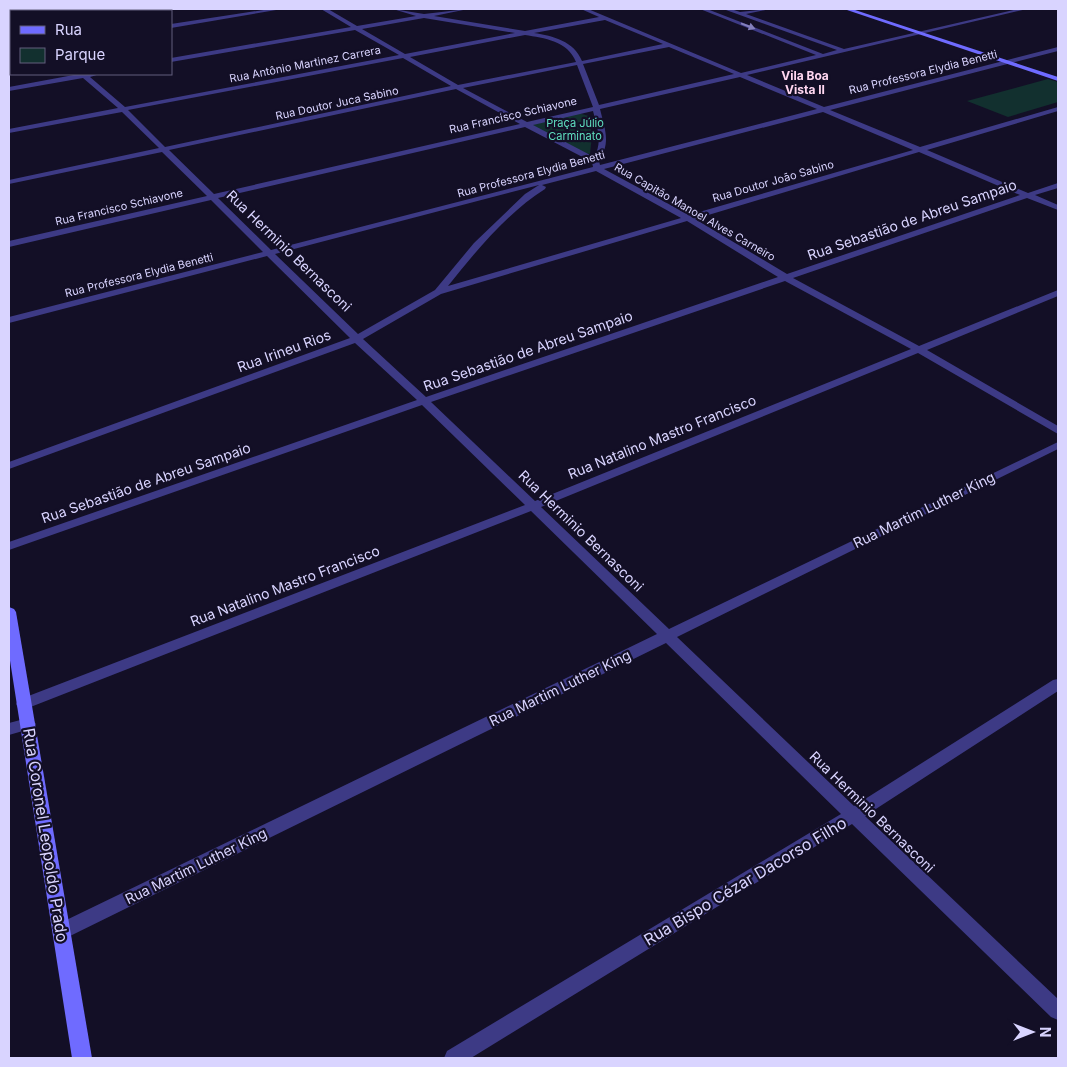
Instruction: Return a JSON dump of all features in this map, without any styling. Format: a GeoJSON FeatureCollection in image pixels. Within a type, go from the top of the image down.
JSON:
{"type":"FeatureCollection","features":[{"type":"Feature","properties":{"kind":"street"},"geometry":{"type":"LineString","coordinates":[[172,26],[279,9]]}},
{"type":"Feature","properties":{"kind":"street","name":"Rua Capitão Manoel Alves Carneiro"},"geometry":{"type":"LineString","coordinates":[[324,9],[688,218],[786,278],[918,349],[1058,431]]}},
{"type":"Feature","properties":{"kind":"street"},"geometry":{"type":"LineString","coordinates":[[396,9],[423,16],[547,37],[561,42],[574,51],[596,107],[602,133],[602,150],[596,165]]}},
{"type":"Feature","properties":{"kind":"street"},"geometry":{"type":"LineString","coordinates":[[172,60],[465,9]]}},
{"type":"Feature","properties":{"kind":"street"},"geometry":{"type":"LineString","coordinates":[[584,9],[1058,208]]}},
{"type":"Feature","properties":{"kind":"street"},"geometry":{"type":"LineString","coordinates":[[703,9],[824,56]]}},
{"type":"Feature","properties":{"kind":"street"},"geometry":{"type":"LineString","coordinates":[[725,9],[844,51]]}},
{"type":"Feature","properties":{"kind":"street"},"geometry":{"type":"LineString","coordinates":[[740,14],[767,9]]}},
{"type":"Feature","properties":{"kind":"street"},"geometry":{"type":"LineString","coordinates":[[847,9],[1058,79]]}},
{"type":"Feature","properties":{"kind":"street","name":"Rua Francisco Schiavone"},"geometry":{"type":"LineString","coordinates":[[9,244],[1024,9]]}},
{"type":"Feature","properties":{"kind":"street","name":"Rua Antônio Martinez Carrera"},"geometry":{"type":"LineString","coordinates":[[9,130],[605,18]]}},
{"type":"Feature","properties":{"kind":"street","name":"Rua Doutor Juca Sabino"},"geometry":{"type":"LineString","coordinates":[[9,182],[457,87],[670,45]]}},
{"type":"Feature","properties":{"kind":"street","name":"Rua Professora Elydia Benetti"},"geometry":{"type":"LineString","coordinates":[[9,320],[554,180],[596,165],[822,110],[1058,49]]}},
{"type":"Feature","properties":{"kind":"street"},"geometry":{"type":"LineString","coordinates":[[9,89],[83,75]]}},
{"type":"Feature","properties":{"kind":"street","name":"Rua Herminio Bernasconi"},"geometry":{"type":"LineString","coordinates":[[89,75],[357,339],[424,401],[1058,1010]]}},
{"type":"Feature","properties":{"kind":"street","name":"Rua Doutor João Sabino"},"geometry":{"type":"LineString","coordinates":[[438,292],[1058,109]]}},
{"type":"Feature","properties":{"kind":"street","name":"Rua Irineu Rios"},"geometry":{"type":"LineString","coordinates":[[9,466],[357,339],[438,292],[477,245],[515,208],[528,196],[554,180]]}},
{"type":"Feature","properties":{"kind":"street","name":"Rua Sebastião de Abreu Sampaio"},"geometry":{"type":"LineString","coordinates":[[9,546],[424,401],[1058,185]]}},
{"type":"Feature","properties":{"kind":"street","name":"Rua Natalino Mastro Francisco"},"geometry":{"type":"LineString","coordinates":[[23,704],[533,506],[1058,293]]}},
{"type":"Feature","properties":{"kind":"street","name":"Rua Martim Luther King"},"geometry":{"type":"LineString","coordinates":[[62,931],[1058,445]]}},
{"type":"Feature","properties":{"kind":"street","name":"Rua Coronel Leopoldo Prado"},"geometry":{"type":"LineString","coordinates":[[9,612],[82,1058]]}},
{"type":"Feature","properties":{"kind":"street","name":"Rua Bispo Cézar Dacorso Filho"},"geometry":{"type":"LineString","coordinates":[[454,1058],[853,815],[1058,684]]}},
{"type":"Feature","properties":{"kind":"street"},"geometry":{"type":"LineString","coordinates":[[9,729],[28,724]]}},
{"type":"Feature","properties":{"kind":"green space"},"geometry":{"type":"Polygon","coordinates":[[[1048,79],[1058,82],[1058,102],[1008,117],[967,101],[1048,79]]]}},
{"type":"Feature","properties":{"kind":"green space","name":"Praça Júlio Carminato"},"geometry":{"type":"Polygon","coordinates":[[[578,113],[589,116],[592,135],[590,154],[583,153],[531,125],[578,113]]]}},
{"type":"Feature","properties":{"kind":"district","name":"Vila Boa Vista II"},"geometry":{"type":"Point","coordinates":[805,83]}}]}
